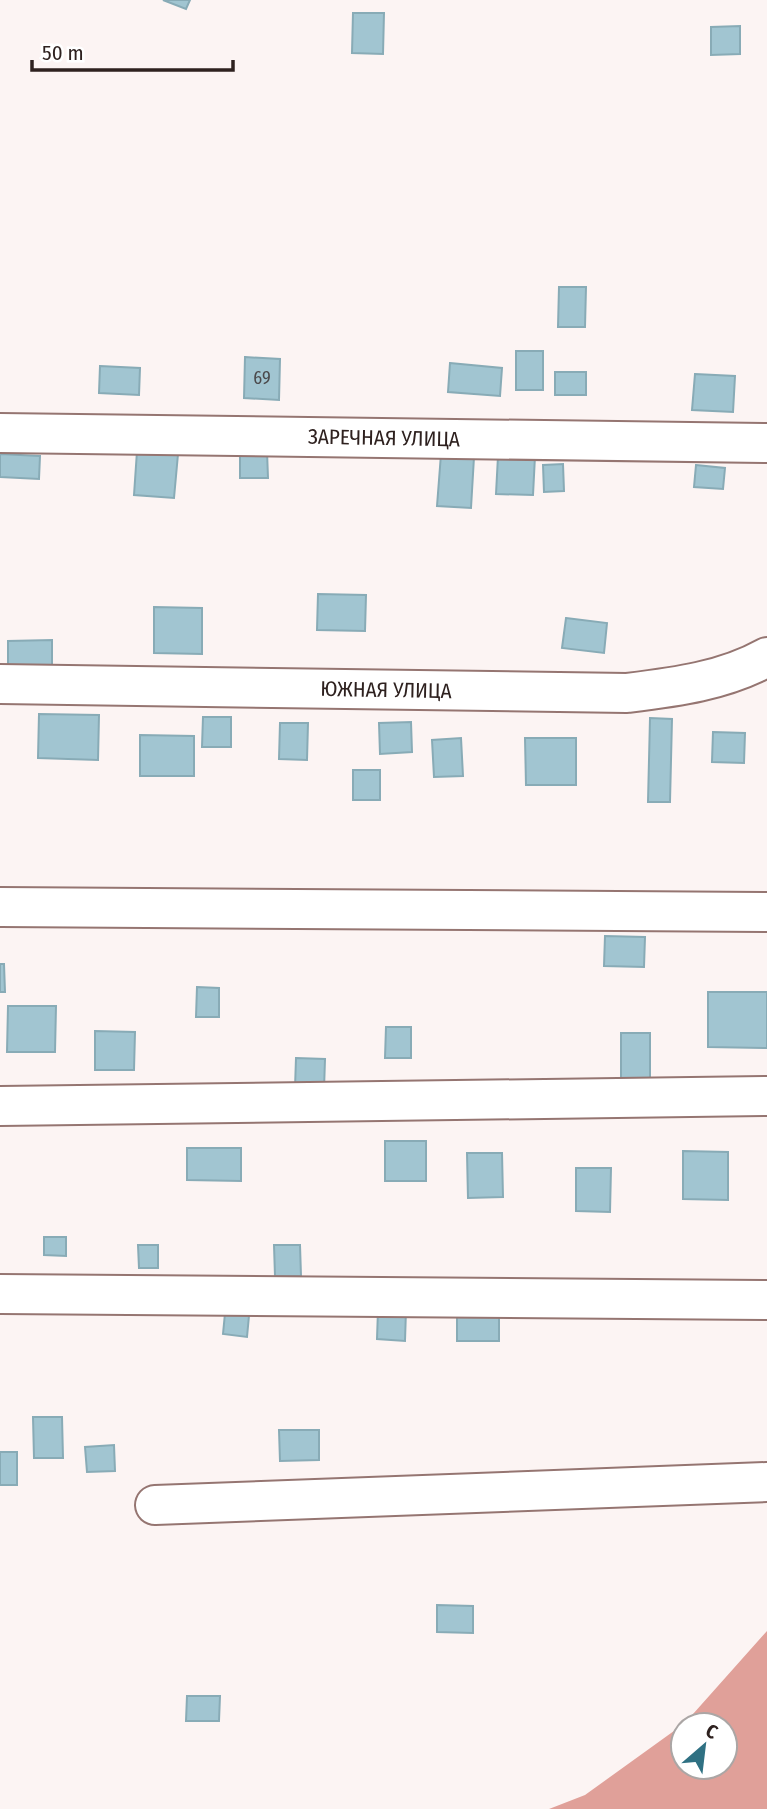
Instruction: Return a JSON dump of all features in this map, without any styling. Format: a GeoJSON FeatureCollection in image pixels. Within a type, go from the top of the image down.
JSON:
{"type":"FeatureCollection","features":[{"type":"Feature","properties":{"kind":"street","name":"ЗАРЕЧНАЯ УЛИЦА"},"geometry":{"type":"LineString","coordinates":[[0,433],[767,443]]}},
{"type":"Feature","properties":{"kind":"street","name":"ЮЖНАЯ УЛИЦА"},"geometry":{"type":"LineString","coordinates":[[0,684],[627,693],[687,685],[714,678],[767,657]]}},
{"type":"Feature","properties":{"kind":"street"},"geometry":{"type":"LineString","coordinates":[[0,907],[767,912]]}},
{"type":"Feature","properties":{"kind":"street"},"geometry":{"type":"LineString","coordinates":[[0,1106],[767,1096]]}},
{"type":"Feature","properties":{"kind":"street"},"geometry":{"type":"LineString","coordinates":[[0,1293],[767,1300]]}},
{"type":"Feature","properties":{"kind":"street"},"geometry":{"type":"LineString","coordinates":[[155,1505],[767,1482]]}},
{"type":"Feature","properties":{"kind":"shaded area"},"geometry":{"type":"Polygon","coordinates":[[[767,1631],[767,1809],[549,1809],[585,1795],[669,1735],[669,1781],[739,1781],[739,1711],[696,1711],[767,1631]]]}},
{"type":"Feature","properties":{"kind":"building"},"geometry":{"type":"Polygon","coordinates":[[[163,0],[190,0],[186,9],[163,0]]]}},
{"type":"Feature","properties":{"kind":"building"},"geometry":{"type":"Polygon","coordinates":[[[353,13],[384,13],[383,54],[352,53],[353,13]]]}},
{"type":"Feature","properties":{"kind":"building"},"geometry":{"type":"Polygon","coordinates":[[[740,26],[740,54],[711,55],[711,27],[740,26]]]}},
{"type":"Feature","properties":{"kind":"building"},"geometry":{"type":"Polygon","coordinates":[[[559,287],[586,287],[585,327],[558,327],[559,287]]]}},
{"type":"Feature","properties":{"kind":"building"},"geometry":{"type":"Polygon","coordinates":[[[516,351],[543,351],[543,390],[516,390],[516,351]]]}},
{"type":"Feature","properties":{"kind":"building"},"geometry":{"type":"Polygon","coordinates":[[[245,357],[280,359],[279,400],[244,398],[245,357]]]}},
{"type":"Feature","properties":{"kind":"building"},"geometry":{"type":"Polygon","coordinates":[[[450,363],[502,368],[500,396],[448,392],[450,363]]]}},
{"type":"Feature","properties":{"kind":"building"},"geometry":{"type":"Polygon","coordinates":[[[100,366],[140,368],[139,395],[99,393],[100,366]]]}},
{"type":"Feature","properties":{"kind":"building"},"geometry":{"type":"Polygon","coordinates":[[[555,372],[586,372],[586,395],[555,395],[555,372]]]}},
{"type":"Feature","properties":{"kind":"building"},"geometry":{"type":"Polygon","coordinates":[[[695,374],[735,376],[733,412],[692,410],[695,374]]]}},
{"type":"Feature","properties":{"kind":"building"},"geometry":{"type":"Polygon","coordinates":[[[137,451],[178,454],[174,498],[134,495],[137,451]]]}},
{"type":"Feature","properties":{"kind":"building"},"geometry":{"type":"Polygon","coordinates":[[[240,451],[267,451],[268,478],[240,478],[240,451]]]}},
{"type":"Feature","properties":{"kind":"building"},"geometry":{"type":"Polygon","coordinates":[[[0,454],[40,456],[39,479],[0,477],[0,454]]]}},
{"type":"Feature","properties":{"kind":"building"},"geometry":{"type":"Polygon","coordinates":[[[441,454],[474,457],[471,508],[437,506],[441,454]]]}},
{"type":"Feature","properties":{"kind":"building"},"geometry":{"type":"Polygon","coordinates":[[[498,456],[535,456],[533,495],[496,494],[498,456]]]}},
{"type":"Feature","properties":{"kind":"building"},"geometry":{"type":"Polygon","coordinates":[[[563,464],[564,491],[544,492],[543,465],[563,464]]]}},
{"type":"Feature","properties":{"kind":"building"},"geometry":{"type":"Polygon","coordinates":[[[696,465],[725,468],[723,489],[694,487],[696,465]]]}},
{"type":"Feature","properties":{"kind":"building"},"geometry":{"type":"Polygon","coordinates":[[[318,594],[366,595],[365,631],[317,630],[318,594]]]}},
{"type":"Feature","properties":{"kind":"building"},"geometry":{"type":"Polygon","coordinates":[[[154,607],[202,608],[202,654],[154,653],[154,607]]]}},
{"type":"Feature","properties":{"kind":"building"},"geometry":{"type":"Polygon","coordinates":[[[566,618],[607,623],[604,653],[562,648],[566,618]]]}},
{"type":"Feature","properties":{"kind":"building"},"geometry":{"type":"Polygon","coordinates":[[[52,640],[52,667],[8,667],[8,641],[52,640]]]}},
{"type":"Feature","properties":{"kind":"building"},"geometry":{"type":"Polygon","coordinates":[[[39,714],[99,715],[98,760],[38,758],[39,714]]]}},
{"type":"Feature","properties":{"kind":"building"},"geometry":{"type":"Polygon","coordinates":[[[203,717],[231,717],[231,747],[202,747],[203,717]]]}},
{"type":"Feature","properties":{"kind":"building"},"geometry":{"type":"Polygon","coordinates":[[[650,718],[672,719],[670,802],[648,802],[650,718]]]}},
{"type":"Feature","properties":{"kind":"building"},"geometry":{"type":"Polygon","coordinates":[[[411,722],[412,752],[380,754],[379,723],[411,722]]]}},
{"type":"Feature","properties":{"kind":"building"},"geometry":{"type":"Polygon","coordinates":[[[280,723],[308,723],[307,760],[279,759],[280,723]]]}},
{"type":"Feature","properties":{"kind":"building"},"geometry":{"type":"Polygon","coordinates":[[[713,732],[745,733],[744,763],[712,762],[713,732]]]}},
{"type":"Feature","properties":{"kind":"building"},"geometry":{"type":"Polygon","coordinates":[[[140,735],[194,736],[194,776],[140,776],[140,735]]]}},
{"type":"Feature","properties":{"kind":"building"},"geometry":{"type":"Polygon","coordinates":[[[461,738],[463,776],[434,777],[432,740],[461,738]]]}},
{"type":"Feature","properties":{"kind":"building"},"geometry":{"type":"Polygon","coordinates":[[[525,738],[576,738],[576,785],[526,785],[525,738]]]}},
{"type":"Feature","properties":{"kind":"building"},"geometry":{"type":"Polygon","coordinates":[[[353,770],[380,770],[380,800],[353,800],[353,770]]]}},
{"type":"Feature","properties":{"kind":"building"},"geometry":{"type":"Polygon","coordinates":[[[605,936],[645,937],[644,967],[604,966],[605,936]]]}},
{"type":"Feature","properties":{"kind":"building"},"geometry":{"type":"Polygon","coordinates":[[[0,964],[4,964],[5,992],[0,992],[0,964]]]}},
{"type":"Feature","properties":{"kind":"building"},"geometry":{"type":"Polygon","coordinates":[[[197,987],[219,988],[219,1017],[196,1017],[197,987]]]}},
{"type":"Feature","properties":{"kind":"building"},"geometry":{"type":"Polygon","coordinates":[[[708,992],[767,992],[767,1048],[708,1047],[708,992]]]}},
{"type":"Feature","properties":{"kind":"building"},"geometry":{"type":"Polygon","coordinates":[[[8,1006],[56,1006],[55,1052],[7,1052],[8,1006]]]}},
{"type":"Feature","properties":{"kind":"building"},"geometry":{"type":"Polygon","coordinates":[[[386,1027],[411,1027],[411,1058],[385,1058],[386,1027]]]}},
{"type":"Feature","properties":{"kind":"building"},"geometry":{"type":"Polygon","coordinates":[[[95,1031],[135,1032],[134,1070],[95,1070],[95,1031]]]}},
{"type":"Feature","properties":{"kind":"building"},"geometry":{"type":"Polygon","coordinates":[[[621,1033],[650,1033],[650,1078],[621,1078],[621,1033]]]}},
{"type":"Feature","properties":{"kind":"building"},"geometry":{"type":"Polygon","coordinates":[[[296,1058],[325,1059],[324,1090],[295,1088],[296,1058]]]}},
{"type":"Feature","properties":{"kind":"building"},"geometry":{"type":"Polygon","coordinates":[[[385,1141],[426,1141],[426,1181],[385,1181],[385,1141]]]}},
{"type":"Feature","properties":{"kind":"building"},"geometry":{"type":"Polygon","coordinates":[[[187,1148],[241,1148],[241,1181],[187,1180],[187,1148]]]}},
{"type":"Feature","properties":{"kind":"building"},"geometry":{"type":"Polygon","coordinates":[[[683,1151],[728,1152],[728,1200],[683,1199],[683,1151]]]}},
{"type":"Feature","properties":{"kind":"building"},"geometry":{"type":"Polygon","coordinates":[[[467,1153],[502,1153],[503,1197],[468,1198],[467,1153]]]}},
{"type":"Feature","properties":{"kind":"building"},"geometry":{"type":"Polygon","coordinates":[[[576,1168],[611,1168],[610,1212],[576,1211],[576,1168]]]}},
{"type":"Feature","properties":{"kind":"building"},"geometry":{"type":"Polygon","coordinates":[[[44,1237],[66,1237],[66,1256],[44,1255],[44,1237]]]}},
{"type":"Feature","properties":{"kind":"building"},"geometry":{"type":"Polygon","coordinates":[[[138,1245],[158,1245],[158,1268],[139,1268],[138,1245]]]}},
{"type":"Feature","properties":{"kind":"building"},"geometry":{"type":"Polygon","coordinates":[[[274,1245],[300,1245],[301,1276],[275,1276],[274,1245]]]}},
{"type":"Feature","properties":{"kind":"building"},"geometry":{"type":"Polygon","coordinates":[[[226,1303],[250,1305],[247,1337],[223,1334],[226,1303]]]}},
{"type":"Feature","properties":{"kind":"building"},"geometry":{"type":"Polygon","coordinates":[[[457,1305],[499,1305],[499,1341],[457,1341],[457,1305]]]}},
{"type":"Feature","properties":{"kind":"building"},"geometry":{"type":"Polygon","coordinates":[[[378,1310],[406,1310],[405,1341],[377,1339],[378,1310]]]}},
{"type":"Feature","properties":{"kind":"building"},"geometry":{"type":"Polygon","coordinates":[[[33,1417],[62,1417],[63,1458],[34,1458],[33,1417]]]}},
{"type":"Feature","properties":{"kind":"building"},"geometry":{"type":"Polygon","coordinates":[[[279,1430],[319,1430],[319,1460],[280,1461],[279,1430]]]}},
{"type":"Feature","properties":{"kind":"building"},"geometry":{"type":"Polygon","coordinates":[[[114,1445],[115,1471],[87,1472],[85,1447],[114,1445]]]}},
{"type":"Feature","properties":{"kind":"building"},"geometry":{"type":"Polygon","coordinates":[[[0,1452],[17,1452],[17,1485],[0,1485],[0,1452]]]}},
{"type":"Feature","properties":{"kind":"building"},"geometry":{"type":"Polygon","coordinates":[[[437,1605],[473,1606],[473,1633],[437,1632],[437,1605]]]}},
{"type":"Feature","properties":{"kind":"building"},"geometry":{"type":"Polygon","coordinates":[[[187,1696],[220,1696],[219,1721],[186,1721],[187,1696]]]}}]}
